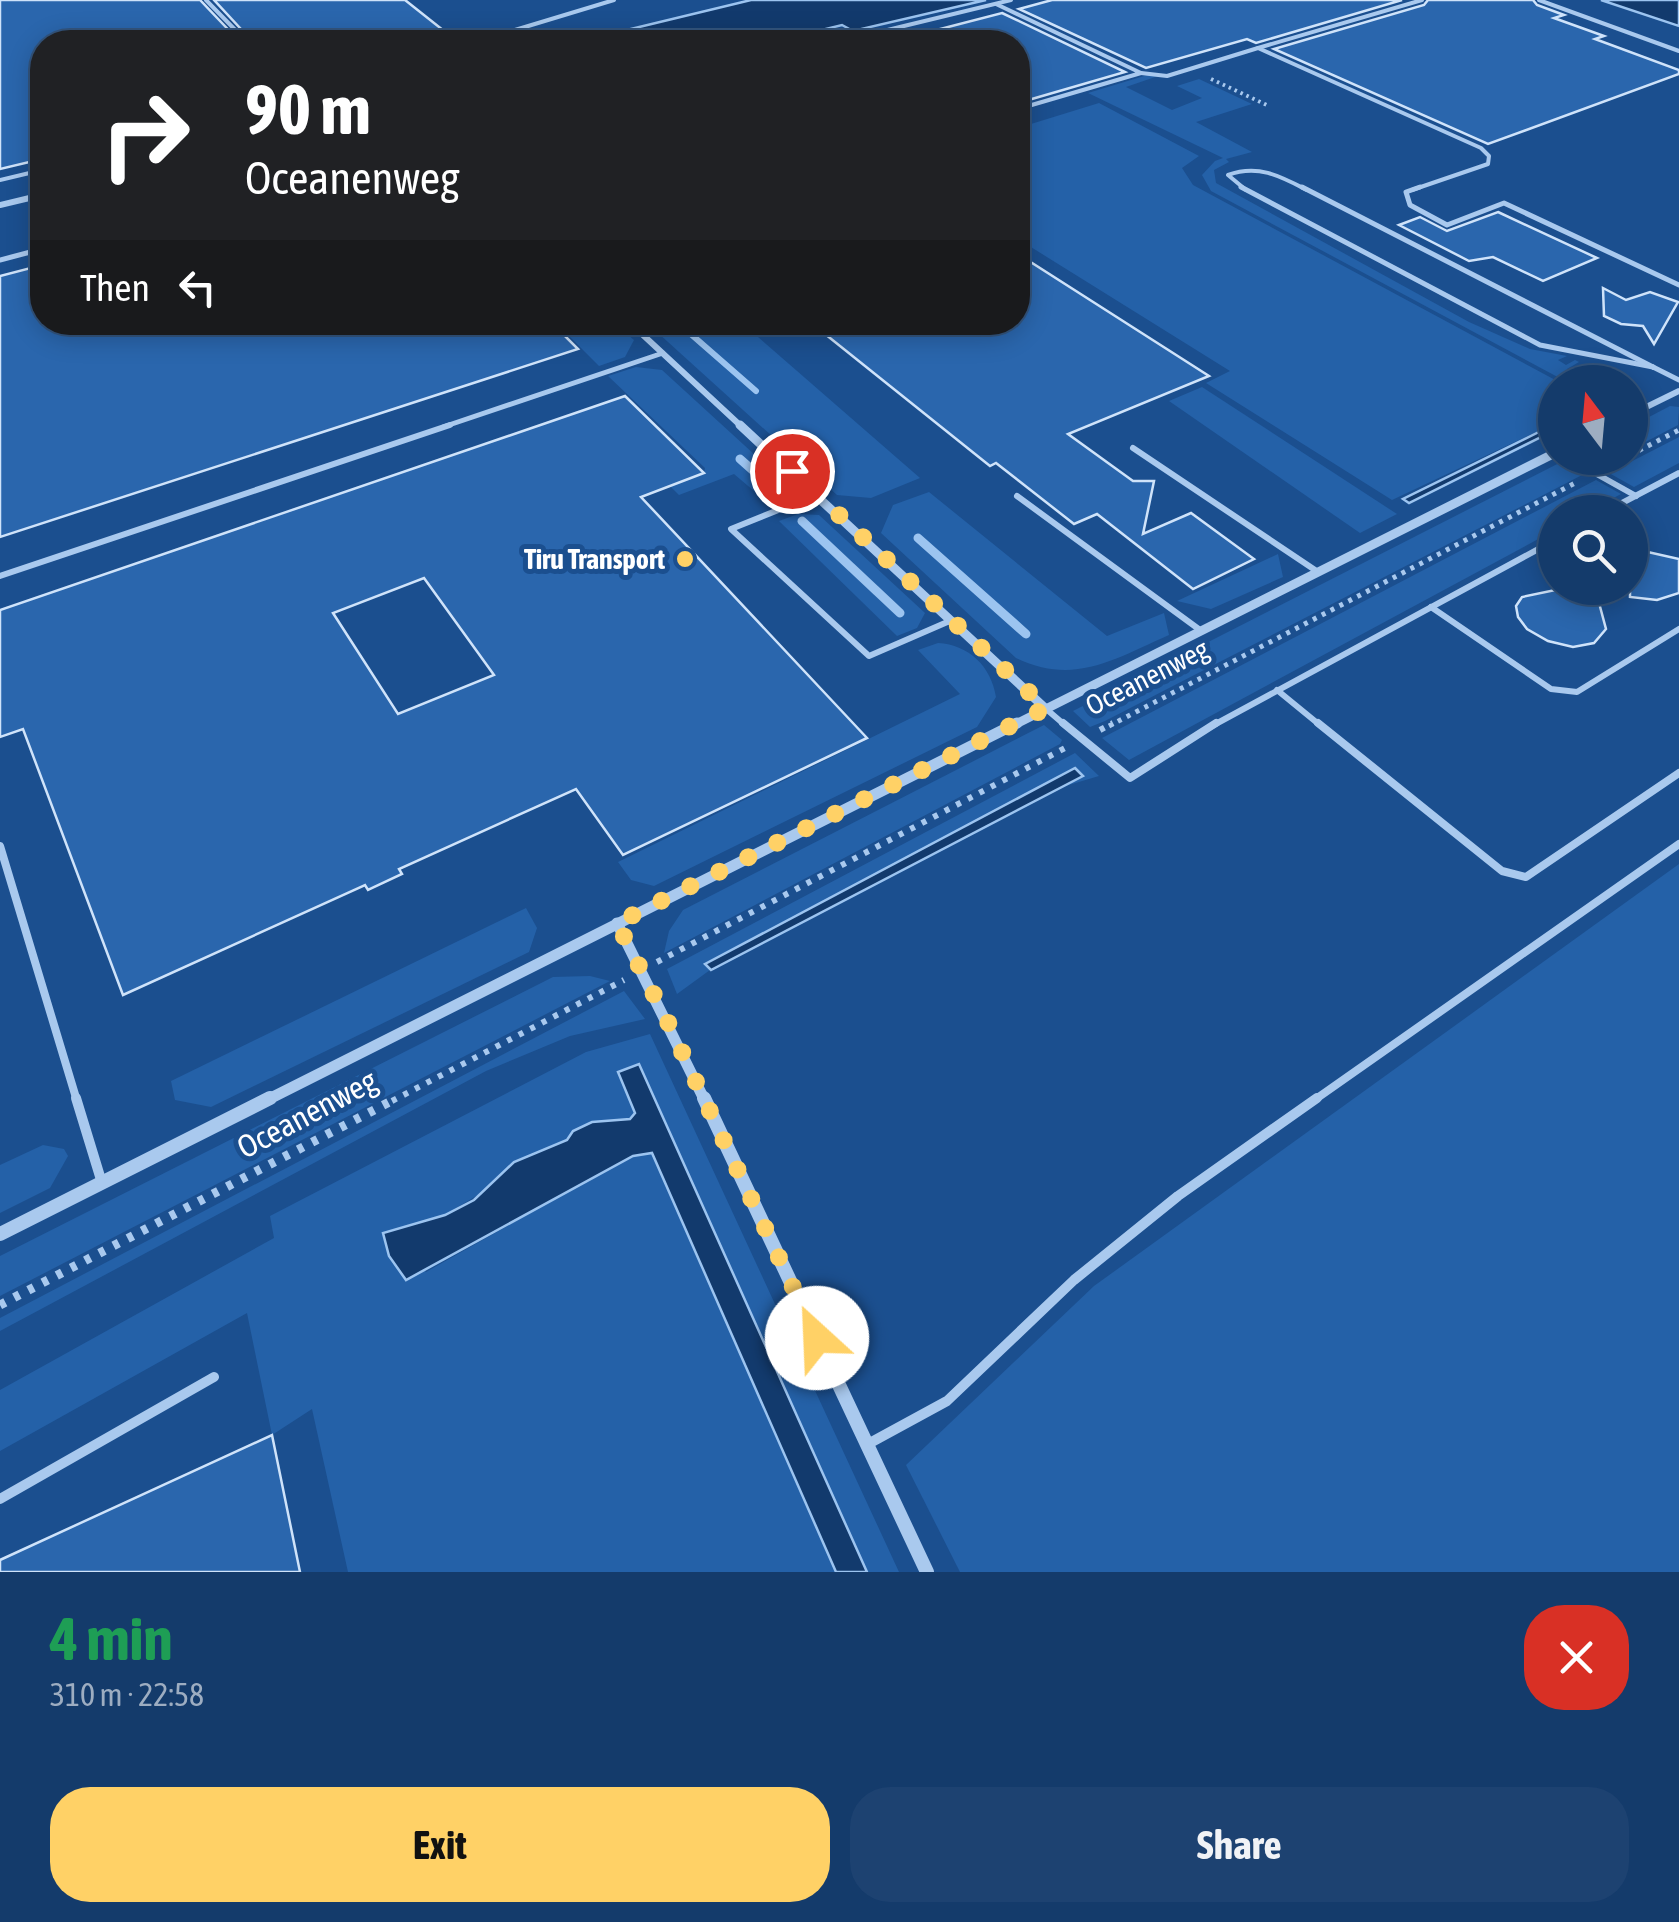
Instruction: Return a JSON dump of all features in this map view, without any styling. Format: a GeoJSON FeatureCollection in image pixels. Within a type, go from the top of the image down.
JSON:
{"type":"FeatureCollection","features":[{"type":"Feature","properties":{"kind":"street"},"geometry":{"type":"LineString","coordinates":[[0,205],[30,198]]}},
{"type":"Feature","properties":{"kind":"street"},"geometry":{"type":"LineString","coordinates":[[643,335],[1046,708]]}},
{"type":"Feature","properties":{"kind":"street"},"geometry":{"type":"LineString","coordinates":[[1648,406],[1679,391]]}},
{"type":"Feature","properties":{"kind":"street"},"geometry":{"type":"LineString","coordinates":[[1668,396],[1679,400]]}},
{"type":"Feature","properties":{"kind":"street","name":"Oceanenweg"},"geometry":{"type":"LineString","coordinates":[[0,1234],[1538,462]]}},
{"type":"Feature","properties":{"kind":"street"},"geometry":{"type":"LineString","coordinates":[[617,923],[666,1018],[927,1572]]}},
{"type":"Feature","properties":{"kind":"lane"},"geometry":{"type":"LineString","coordinates":[[206,0],[235,30]]}},
{"type":"Feature","properties":{"kind":"lane"},"geometry":{"type":"LineString","coordinates":[[515,30],[614,0]]}},
{"type":"Feature","properties":{"kind":"lane"},"geometry":{"type":"LineString","coordinates":[[888,30],[1011,0]]}},
{"type":"Feature","properties":{"kind":"lane"},"geometry":{"type":"LineString","coordinates":[[996,4],[1142,73],[1167,76],[1422,0]]}},
{"type":"Feature","properties":{"kind":"lane"},"geometry":{"type":"LineString","coordinates":[[1539,0],[1679,50]]}},
{"type":"Feature","properties":{"kind":"lane"},"geometry":{"type":"LineString","coordinates":[[1258,48],[1481,148],[1489,156],[1488,164],[1406,192],[1410,205],[1447,224],[1504,202],[1679,286]]}},
{"type":"Feature","properties":{"kind":"lane"},"geometry":{"type":"LineString","coordinates":[[1030,106],[1142,73]]}},
{"type":"Feature","properties":{"kind":"lane"},"geometry":{"type":"LineString","coordinates":[[1654,368],[1540,344],[1233,183],[1228,175],[1246,169],[1272,172],[1679,380]]}},
{"type":"Feature","properties":{"kind":"lane"},"geometry":{"type":"LineString","coordinates":[[0,180],[30,173]]}},
{"type":"Feature","properties":{"kind":"lane"},"geometry":{"type":"LineString","coordinates":[[0,260],[30,252]]}},
{"type":"Feature","properties":{"kind":"lane"},"geometry":{"type":"LineString","coordinates":[[0,576],[663,353]]}},
{"type":"Feature","properties":{"kind":"lane"},"geometry":{"type":"LineString","coordinates":[[1133,448],[1318,572]]}},
{"type":"Feature","properties":{"kind":"lane"},"geometry":{"type":"LineString","coordinates":[[1638,495],[1679,473]]}},
{"type":"Feature","properties":{"kind":"lane"},"geometry":{"type":"LineString","coordinates":[[1596,475],[1634,495]]}},
{"type":"Feature","properties":{"kind":"lane"},"geometry":{"type":"LineString","coordinates":[[818,494],[731,529],[869,656],[952,620]]}},
{"type":"Feature","properties":{"kind":"lane"},"geometry":{"type":"LineString","coordinates":[[1017,496],[1200,630]]}},
{"type":"Feature","properties":{"kind":"lane"},"geometry":{"type":"LineString","coordinates":[[1046,708],[1130,778],[1214,724],[1538,549]]}},
{"type":"Feature","properties":{"kind":"lane"},"geometry":{"type":"LineString","coordinates":[[1431,607],[1551,688],[1577,692],[1679,629]]}},
{"type":"Feature","properties":{"kind":"lane"},"geometry":{"type":"LineString","coordinates":[[1277,690],[1480,854],[1502,870],[1526,877],[1679,772]]}},
{"type":"Feature","properties":{"kind":"lane"},"geometry":{"type":"LineString","coordinates":[[868,1444],[947,1401],[1074,1280],[1178,1196],[1679,844]]}},
{"type":"Feature","properties":{"kind":"lane"},"geometry":{"type":"LineString","coordinates":[[0,846],[102,1183]]}},
{"type":"Feature","properties":{"kind":"lane"},"geometry":{"type":"LineString","coordinates":[[0,1499],[214,1378]]}},
{"type":"Feature","properties":{"kind":"path"},"geometry":{"type":"LineString","coordinates":[[1202,65],[1209,77],[1269,106]]}},
{"type":"Feature","properties":{"kind":"path"},"geometry":{"type":"LineString","coordinates":[[1648,446],[1679,430]]}},
{"type":"Feature","properties":{"kind":"path","name":"Oceanenweg"},"geometry":{"type":"LineString","coordinates":[[0,1305],[1592,475]]}},
{"type":"Feature","properties":{"kind":"shaded area"},"geometry":{"type":"Polygon","coordinates":[[[751,0],[986,0],[857,30],[842,25],[821,30],[627,30],[751,0]]]}},
{"type":"Feature","properties":{"kind":"shaded area"},"geometry":{"type":"Polygon","coordinates":[[[1601,0],[1679,0],[1679,26],[1601,0]]]}},
{"type":"Feature","properties":{"kind":"shaded area"},"geometry":{"type":"Polygon","coordinates":[[[1154,73],[1158,76],[1126,87],[1172,110],[1202,98],[1177,86],[1199,79],[1252,104],[1196,122],[1252,152],[1226,159],[1229,162],[1214,170],[1216,183],[1469,322],[1530,349],[1567,356],[1558,360],[1566,365],[1538,366],[1211,191],[1202,175],[1223,158],[1088,93],[1154,73]]]}},
{"type":"Feature","properties":{"kind":"shaded area"},"geometry":{"type":"Polygon","coordinates":[[[1099,103],[1199,156],[1182,168],[1193,185],[1538,371],[1538,431],[1392,500],[1206,383],[1230,371],[1030,246],[1030,124],[1099,103]]]}},
{"type":"Feature","properties":{"kind":"shaded area"},"geometry":{"type":"Polygon","coordinates":[[[568,335],[628,335],[634,340],[625,357],[599,366],[568,335]]]}},
{"type":"Feature","properties":{"kind":"shaded area"},"geometry":{"type":"Polygon","coordinates":[[[660,335],[756,335],[920,478],[871,498],[837,495],[660,335]]]}},
{"type":"Feature","properties":{"kind":"shaded area"},"geometry":{"type":"Polygon","coordinates":[[[636,367],[662,370],[789,486],[783,499],[768,503],[734,474],[679,495],[670,486],[704,474],[705,468],[608,376],[636,367]]]}},
{"type":"Feature","properties":{"kind":"shaded area"},"geometry":{"type":"Polygon","coordinates":[[[1202,387],[1397,514],[1360,533],[1169,401],[1202,387]]]}},
{"type":"Feature","properties":{"kind":"shaded area"},"geometry":{"type":"Polygon","coordinates":[[[1670,406],[1679,407],[1678,425],[1648,441],[1648,418],[1670,406]]]}},
{"type":"Feature","properties":{"kind":"shaded area"},"geometry":{"type":"Polygon","coordinates":[[[1538,432],[1538,438],[1409,503],[1403,499],[1538,432]]]}},
{"type":"Feature","properties":{"kind":"shaded area"},"geometry":{"type":"Polygon","coordinates":[[[1679,437],[1679,463],[1634,487],[1613,475],[1648,475],[1648,453],[1679,437]]]}},
{"type":"Feature","properties":{"kind":"shaded area"},"geometry":{"type":"Polygon","coordinates":[[[1538,474],[1582,475],[1105,721],[1090,727],[1073,711],[1538,474]]]}},
{"type":"Feature","properties":{"kind":"shaded area"},"geometry":{"type":"Polygon","coordinates":[[[1596,480],[1621,494],[1619,495],[1567,495],[1596,480]]]}},
{"type":"Feature","properties":{"kind":"shaded area"},"geometry":{"type":"Polygon","coordinates":[[[929,492],[1107,636],[1164,613],[1169,635],[1112,660],[1076,669],[1057,670],[1016,658],[881,533],[893,505],[929,492]]]}},
{"type":"Feature","properties":{"kind":"shaded area"},"geometry":{"type":"Polygon","coordinates":[[[1538,510],[1538,539],[1129,760],[1102,738],[1538,510]]]}},
{"type":"Feature","properties":{"kind":"shaded area"},"geometry":{"type":"Polygon","coordinates":[[[798,514],[819,515],[925,613],[917,628],[897,636],[779,521],[798,514]]]}},
{"type":"Feature","properties":{"kind":"shaded area"},"geometry":{"type":"Polygon","coordinates":[[[1278,554],[1283,577],[1211,609],[1177,601],[1278,554]]]}},
{"type":"Feature","properties":{"kind":"shaded area"},"geometry":{"type":"Polygon","coordinates":[[[938,643],[969,653],[989,676],[996,697],[977,727],[654,886],[631,880],[618,862],[960,694],[918,650],[938,643]]]}},
{"type":"Feature","properties":{"kind":"shaded area"},"geometry":{"type":"Polygon","coordinates":[[[1044,725],[1062,740],[1060,744],[664,953],[669,931],[683,910],[1044,725]]]}},
{"type":"Feature","properties":{"kind":"shaded area"},"geometry":{"type":"Polygon","coordinates":[[[1075,753],[1099,776],[1062,787],[1082,777],[1074,769],[705,963],[710,970],[677,994],[667,969],[1075,753]]]}},
{"type":"Feature","properties":{"kind":"shaded area"},"geometry":{"type":"Polygon","coordinates":[[[1075,768],[1083,776],[711,970],[705,964],[1075,768]]]}},
{"type":"Feature","properties":{"kind":"shaded area"},"geometry":{"type":"Polygon","coordinates":[[[1679,864],[1679,1572],[960,1572],[906,1465],[1094,1286],[1679,864]]]}},
{"type":"Feature","properties":{"kind":"shaded area"},"geometry":{"type":"Polygon","coordinates":[[[526,908],[537,928],[529,952],[211,1107],[175,1100],[171,1081],[526,908]]]}},
{"type":"Feature","properties":{"kind":"shaded area"},"geometry":{"type":"Polygon","coordinates":[[[590,976],[610,981],[0,1296],[0,1256],[553,977],[590,976]]]}},
{"type":"Feature","properties":{"kind":"shaded area"},"geometry":{"type":"Polygon","coordinates":[[[624,991],[645,1019],[570,1036],[486,1071],[0,1331],[0,1318],[624,991]]]}},
{"type":"Feature","properties":{"kind":"shaded area"},"geometry":{"type":"Polygon","coordinates":[[[650,1034],[899,1572],[867,1572],[797,1420],[635,1113],[630,1119],[587,1124],[568,1140],[445,1215],[384,1233],[426,1272],[633,1156],[652,1153],[836,1572],[348,1572],[312,1409],[272,1435],[247,1313],[0,1451],[0,1390],[274,1238],[270,1216],[586,1052],[650,1034]]]}},
{"type":"Feature","properties":{"kind":"shaded area"},"geometry":{"type":"Polygon","coordinates":[[[639,1064],[867,1572],[836,1572],[652,1153],[633,1156],[406,1280],[389,1256],[383,1233],[445,1215],[474,1200],[514,1162],[567,1140],[573,1131],[592,1122],[630,1119],[635,1113],[618,1072],[639,1064]]]}},
{"type":"Feature","properties":{"kind":"shaded area"},"geometry":{"type":"Polygon","coordinates":[[[43,1145],[64,1149],[68,1156],[50,1188],[0,1213],[0,1165],[43,1145]]]}},
{"type":"Feature","properties":{"kind":"building"},"geometry":{"type":"Polygon","coordinates":[[[0,0],[200,0],[229,30],[30,30],[30,162],[0,169],[0,0]]]}},
{"type":"Feature","properties":{"kind":"building"},"geometry":{"type":"Polygon","coordinates":[[[214,0],[405,0],[443,30],[242,30],[214,0]]]}},
{"type":"Feature","properties":{"kind":"building"},"geometry":{"type":"Polygon","coordinates":[[[1052,0],[1402,0],[1256,43],[1247,39],[1146,68],[1019,9],[1052,0]]]}},
{"type":"Feature","properties":{"kind":"building"},"geometry":{"type":"Polygon","coordinates":[[[1428,0],[1533,0],[1564,15],[1554,18],[1604,36],[1595,39],[1679,70],[1679,74],[1488,144],[1274,49],[1424,5],[1428,0]]]}},
{"type":"Feature","properties":{"kind":"building"},"geometry":{"type":"Polygon","coordinates":[[[1002,13],[1125,72],[1030,100],[1030,30],[936,30],[1002,13]]]}},
{"type":"Feature","properties":{"kind":"building"},"geometry":{"type":"Polygon","coordinates":[[[1498,212],[1597,258],[1543,281],[1493,257],[1469,261],[1399,225],[1420,217],[1447,231],[1498,212]]]}},
{"type":"Feature","properties":{"kind":"building"},"geometry":{"type":"Polygon","coordinates":[[[1030,262],[1209,376],[1068,434],[1133,481],[1154,481],[1143,534],[1191,513],[1254,559],[1193,589],[1097,514],[1074,524],[996,463],[990,466],[826,335],[1030,335],[1030,262]]]}},
{"type":"Feature","properties":{"kind":"building"},"geometry":{"type":"Polygon","coordinates":[[[30,268],[30,335],[564,335],[578,349],[0,537],[0,276],[30,268]]]}},
{"type":"Feature","properties":{"kind":"building"},"geometry":{"type":"Polygon","coordinates":[[[1603,288],[1626,300],[1650,292],[1678,302],[1654,344],[1643,326],[1621,324],[1604,316],[1603,288]]]}},
{"type":"Feature","properties":{"kind":"building"},"geometry":{"type":"Polygon","coordinates":[[[625,396],[704,473],[641,497],[867,738],[623,855],[576,789],[399,869],[402,874],[368,890],[365,885],[123,995],[23,729],[0,737],[0,610],[625,396]],[[424,578],[333,613],[398,714],[494,675],[424,578]]]}},
{"type":"Feature","properties":{"kind":"building"},"geometry":{"type":"Polygon","coordinates":[[[1648,552],[1679,559],[1679,593],[1648,599],[1648,552]]]}},
{"type":"Feature","properties":{"kind":"building"},"geometry":{"type":"Polygon","coordinates":[[[1538,594],[1538,605],[1600,605],[1606,629],[1594,643],[1573,647],[1548,641],[1527,629],[1518,617],[1516,606],[1522,597],[1538,594]]]}},
{"type":"Feature","properties":{"kind":"building"},"geometry":{"type":"Polygon","coordinates":[[[272,1435],[300,1572],[0,1572],[0,1560],[272,1435]]]}},
{"type":"Feature","properties":{"kind":"waterway"},"geometry":{"type":"LineString","coordinates":[[692,335],[756,391]]}},
{"type":"Feature","properties":{"kind":"waterway"},"geometry":{"type":"LineString","coordinates":[[740,459],[776,491]]}},
{"type":"Feature","properties":{"kind":"waterway"},"geometry":{"type":"LineString","coordinates":[[802,521],[900,613]]}},
{"type":"Feature","properties":{"kind":"waterway"},"geometry":{"type":"LineString","coordinates":[[918,538],[1026,634]]}},
{"type":"Feature","properties":{"kind":"place","name":"Tiru Transport"},"geometry":{"type":"Point","coordinates":[685,559]}},
{"type":"Feature","properties":{"kind":"route"},"geometry":{"type":"LineString","coordinates":[[792,471],[1046,708],[617,923],[817,1338]]}}]}
